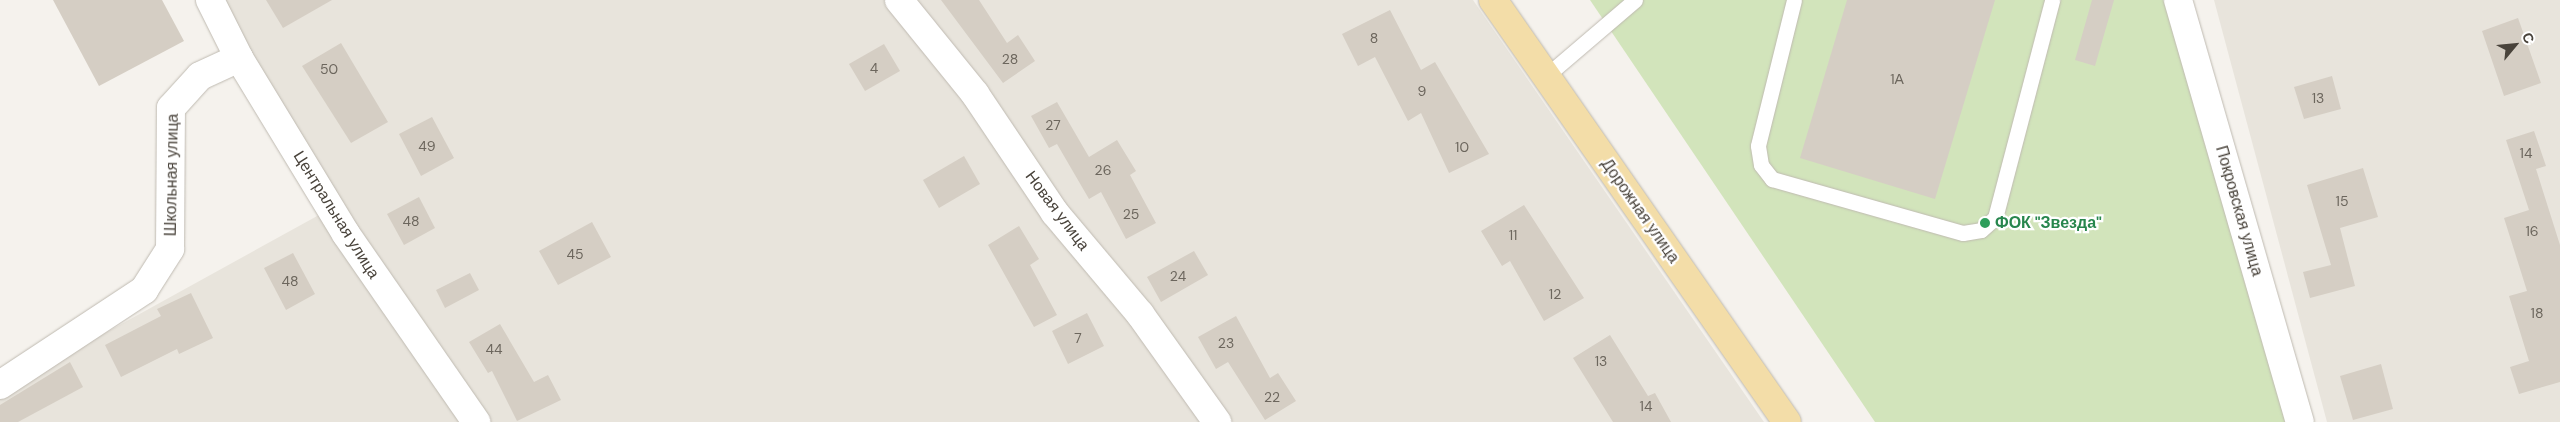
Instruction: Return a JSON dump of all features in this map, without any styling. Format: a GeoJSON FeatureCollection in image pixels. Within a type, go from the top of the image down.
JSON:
{"type":"FeatureCollection","features":[{"type":"Feature","properties":{"kind":"main road","name":"Дорожная улица"},"geometry":{"type":"LineString","coordinates":[[1493,0],[1787,422]]}},
{"type":"Feature","properties":{"kind":"street","name":"Центральная улица"},"geometry":{"type":"LineString","coordinates":[[210,0],[239,58],[346,234],[476,422]]}},
{"type":"Feature","properties":{"kind":"street","name":"Новая улица"},"geometry":{"type":"LineString","coordinates":[[899,0],[975,94],[1055,213],[1140,314],[1217,422]]}},
{"type":"Feature","properties":{"kind":"street","name":"Покровская улица"},"geometry":{"type":"LineString","coordinates":[[2178,0],[2300,422]]}},
{"type":"Feature","properties":{"kind":"street","name":"Школьная улица"},"geometry":{"type":"LineString","coordinates":[[2,379],[144,290],[170,249],[171,108],[200,76],[239,58]]}},
{"type":"Feature","properties":{"kind":"lane"},"geometry":{"type":"LineString","coordinates":[[1546,76],[1635,0]]}},
{"type":"Feature","properties":{"kind":"lane"},"geometry":{"type":"LineString","coordinates":[[1794,0],[1758,146],[1761,165],[1772,179],[1962,233],[1981,230],[1995,218],[2052,0]]}},
{"type":"Feature","properties":{"kind":"shaded area"},"geometry":{"type":"Polygon","coordinates":[[[221,0],[885,0],[1129,316],[1203,422],[487,422],[354,227],[221,0]]]}},
{"type":"Feature","properties":{"kind":"shaded area"},"geometry":{"type":"Polygon","coordinates":[[[917,0],[1473,0],[1764,422],[1233,422],[1149,305],[1063,201],[986,86],[917,0]]]}},
{"type":"Feature","properties":{"kind":"shaded area"},"geometry":{"type":"Polygon","coordinates":[[[2214,0],[2560,0],[2560,422],[2327,422],[2214,0]]]}},
{"type":"Feature","properties":{"kind":"shaded area"},"geometry":{"type":"Polygon","coordinates":[[[319,215],[464,422],[0,422],[0,391],[319,215]]]}},
{"type":"Feature","properties":{"kind":"green space","name":"ФОК \"Звезда\""},"geometry":{"type":"Polygon","coordinates":[[[1590,0],[2166,0],[2287,422],[1875,422],[1590,0]]]}},
{"type":"Feature","properties":{"kind":"building"},"geometry":{"type":"Polygon","coordinates":[[[53,0],[162,0],[184,41],[99,86],[53,0]]]}},
{"type":"Feature","properties":{"kind":"building"},"geometry":{"type":"Polygon","coordinates":[[[266,0],[332,0],[283,28],[266,0]]]}},
{"type":"Feature","properties":{"kind":"building"},"geometry":{"type":"Polygon","coordinates":[[[941,0],[979,0],[1007,43],[1018,35],[1035,61],[1003,83],[941,0]]]}},
{"type":"Feature","properties":{"kind":"building"},"geometry":{"type":"Polygon","coordinates":[[[1847,0],[1995,0],[1935,199],[1800,158],[1847,0]]]}},
{"type":"Feature","properties":{"kind":"building"},"geometry":{"type":"Polygon","coordinates":[[[2092,0],[2114,0],[2095,66],[2075,60],[2092,0]]]}},
{"type":"Feature","properties":{"kind":"building"},"geometry":{"type":"Polygon","coordinates":[[[1390,10],[1421,70],[1435,62],[1489,154],[1449,173],[1421,113],[1408,121],[1375,57],[1358,66],[1342,34],[1390,10]]]}},
{"type":"Feature","properties":{"kind":"building"},"geometry":{"type":"Polygon","coordinates":[[[2518,18],[2541,83],[2504,96],[2482,31],[2518,18]]]}},
{"type":"Feature","properties":{"kind":"building"},"geometry":{"type":"Polygon","coordinates":[[[341,43],[388,122],[351,143],[302,66],[341,43]]]}},
{"type":"Feature","properties":{"kind":"building"},"geometry":{"type":"Polygon","coordinates":[[[884,44],[900,71],[865,91],[849,64],[884,44]]]}},
{"type":"Feature","properties":{"kind":"building"},"geometry":{"type":"Polygon","coordinates":[[[2332,76],[2341,109],[2304,119],[2294,87],[2332,76]]]}},
{"type":"Feature","properties":{"kind":"building"},"geometry":{"type":"Polygon","coordinates":[[[1057,102],[1089,157],[1117,140],[1136,171],[1130,175],[1156,223],[1126,239],[1101,192],[1089,199],[1057,144],[1049,148],[1031,116],[1057,102]]]}},
{"type":"Feature","properties":{"kind":"building"},"geometry":{"type":"Polygon","coordinates":[[[432,117],[454,158],[421,176],[399,134],[432,117]]]}},
{"type":"Feature","properties":{"kind":"building"},"geometry":{"type":"Polygon","coordinates":[[[2534,131],[2546,166],[2536,169],[2560,245],[2560,382],[2519,394],[2510,367],[2529,361],[2509,296],[2527,291],[2504,218],[2529,210],[2506,140],[2534,131]]]}},
{"type":"Feature","properties":{"kind":"building"},"geometry":{"type":"Polygon","coordinates":[[[964,156],[980,184],[939,208],[923,180],[964,156]]]}},
{"type":"Feature","properties":{"kind":"building"},"geometry":{"type":"Polygon","coordinates":[[[2363,168],[2378,217],[2340,228],[2355,286],[2310,298],[2303,272],[2331,265],[2307,185],[2363,168]]]}},
{"type":"Feature","properties":{"kind":"building"},"geometry":{"type":"Polygon","coordinates":[[[419,197],[435,228],[404,245],[387,214],[419,197]]]}},
{"type":"Feature","properties":{"kind":"building"},"geometry":{"type":"Polygon","coordinates":[[[1524,205],[1584,298],[1544,321],[1510,261],[1502,266],[1481,231],[1524,205]]]}},
{"type":"Feature","properties":{"kind":"building"},"geometry":{"type":"Polygon","coordinates":[[[592,222],[611,257],[558,285],[539,251],[592,222]]]}},
{"type":"Feature","properties":{"kind":"building"},"geometry":{"type":"Polygon","coordinates":[[[1019,226],[1039,259],[1030,265],[1057,315],[1034,327],[988,245],[1019,226]]]}},
{"type":"Feature","properties":{"kind":"building"},"geometry":{"type":"Polygon","coordinates":[[[1194,251],[1208,275],[1161,302],[1147,277],[1194,251]]]}},
{"type":"Feature","properties":{"kind":"building"},"geometry":{"type":"Polygon","coordinates":[[[293,253],[315,294],[286,310],[264,268],[293,253]]]}},
{"type":"Feature","properties":{"kind":"building"},"geometry":{"type":"Polygon","coordinates":[[[470,273],[479,290],[445,308],[436,290],[470,273]]]}},
{"type":"Feature","properties":{"kind":"building"},"geometry":{"type":"Polygon","coordinates":[[[191,293],[213,338],[179,354],[177,349],[121,377],[105,345],[161,316],[157,309],[191,293]]]}},
{"type":"Feature","properties":{"kind":"building"},"geometry":{"type":"Polygon","coordinates":[[[1087,313],[1104,346],[1068,364],[1052,331],[1087,313]]]}},
{"type":"Feature","properties":{"kind":"building"},"geometry":{"type":"Polygon","coordinates":[[[1236,316],[1270,378],[1278,373],[1296,401],[1265,420],[1228,362],[1216,369],[1198,337],[1236,316]]]}},
{"type":"Feature","properties":{"kind":"building"},"geometry":{"type":"Polygon","coordinates":[[[500,324],[534,382],[548,375],[561,400],[517,421],[492,371],[488,373],[469,342],[500,324]]]}},
{"type":"Feature","properties":{"kind":"building"},"geometry":{"type":"Polygon","coordinates":[[[1610,335],[1648,396],[1655,393],[1671,422],[1613,422],[1573,358],[1610,335]]]}},
{"type":"Feature","properties":{"kind":"building"},"geometry":{"type":"Polygon","coordinates":[[[70,362],[83,387],[18,422],[0,422],[0,405],[70,362]]]}},
{"type":"Feature","properties":{"kind":"building"},"geometry":{"type":"Polygon","coordinates":[[[2381,364],[2393,409],[2353,420],[2340,376],[2381,364]]]}},
{"type":"Feature","properties":{"kind":"place","name":"ФОК \"Звезда\""},"geometry":{"type":"Point","coordinates":[1985,223]}}]}
